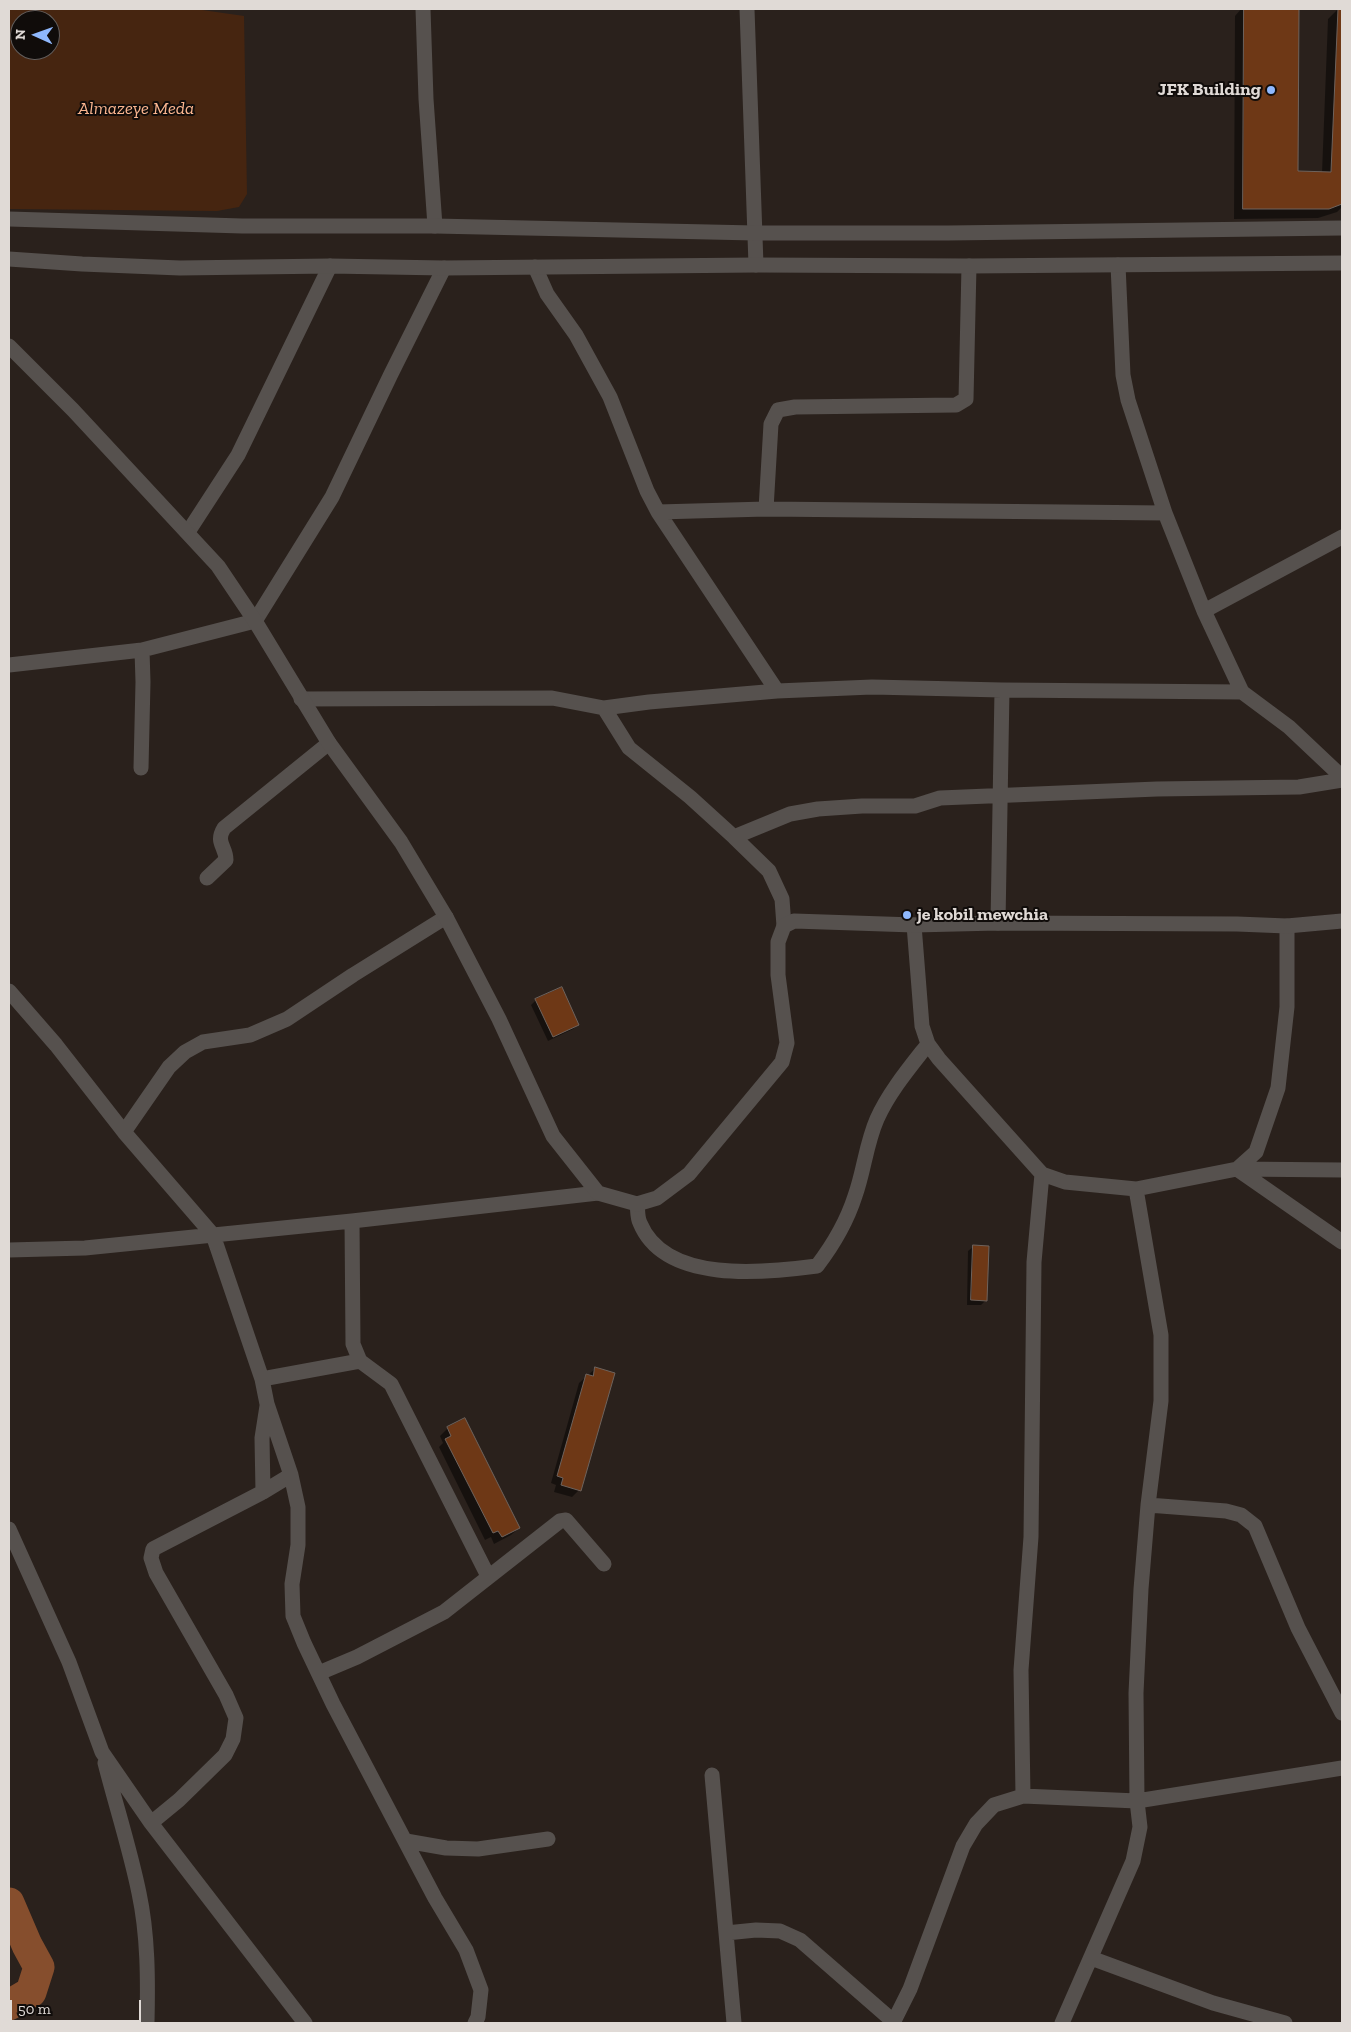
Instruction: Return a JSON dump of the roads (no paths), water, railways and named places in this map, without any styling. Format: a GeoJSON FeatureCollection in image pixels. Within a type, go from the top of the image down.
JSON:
{"type":"FeatureCollection","features":[{"type":"Feature","properties":{"kind":"street"},"geometry":{"type":"LineString","coordinates":[[423,9],[426,99],[435,226]]}},
{"type":"Feature","properties":{"kind":"street"},"geometry":{"type":"LineString","coordinates":[[747,9],[756,264]]}},
{"type":"Feature","properties":{"kind":"street"},"geometry":{"type":"LineString","coordinates":[[9,219],[242,226],[435,226],[755,233],[948,233],[1342,228]]}},
{"type":"Feature","properties":{"kind":"street"},"geometry":{"type":"LineString","coordinates":[[9,260],[180,268],[330,266],[444,268],[756,264],[969,266],[1342,264]]}},
{"type":"Feature","properties":{"kind":"street"},"geometry":{"type":"LineString","coordinates":[[1118,265],[1123,376],[1128,400],[1165,514],[1204,611],[1242,692],[1289,727],[1342,779]]}},
{"type":"Feature","properties":{"kind":"street"},"geometry":{"type":"LineString","coordinates":[[188,532],[238,454],[330,266]]}},
{"type":"Feature","properties":{"kind":"street"},"geometry":{"type":"LineString","coordinates":[[766,509],[771,424],[778,410],[795,407],[956,405],[966,399],[969,266]]}},
{"type":"Feature","properties":{"kind":"street"},"geometry":{"type":"LineString","coordinates":[[535,267],[547,294],[576,335],[610,397],[647,491],[658,512],[778,691]]}},
{"type":"Feature","properties":{"kind":"street"},"geometry":{"type":"LineString","coordinates":[[9,664],[142,650],[255,621],[332,497],[444,268]]}},
{"type":"Feature","properties":{"kind":"street"},"geometry":{"type":"LineString","coordinates":[[9,346],[74,410],[218,566],[255,621],[329,744],[401,842],[446,917],[499,1019],[554,1136],[598,1193]]}},
{"type":"Feature","properties":{"kind":"street"},"geometry":{"type":"LineString","coordinates":[[658,512],[766,509],[1165,514]]}},
{"type":"Feature","properties":{"kind":"street"},"geometry":{"type":"LineString","coordinates":[[1204,611],[1342,537]]}},
{"type":"Feature","properties":{"kind":"street"},"geometry":{"type":"LineString","coordinates":[[141,768],[142,650]]}},
{"type":"Feature","properties":{"kind":"street"},"geometry":{"type":"LineString","coordinates":[[301,699],[552,698],[604,708],[649,702],[778,691],[872,687],[1242,692]]}},
{"type":"Feature","properties":{"kind":"street"},"geometry":{"type":"LineString","coordinates":[[998,923],[1002,796],[1002,690]]}},
{"type":"Feature","properties":{"kind":"street"},"geometry":{"type":"LineString","coordinates":[[9,1250],[85,1248],[352,1221],[598,1193],[637,1204],[657,1198],[689,1174],[782,1062],[787,1044],[778,975],[778,942],[784,926],[782,899],[769,871],[734,837],[629,748],[604,708]]}},
{"type":"Feature","properties":{"kind":"street"},"geometry":{"type":"LineString","coordinates":[[207,878],[226,860],[220,842],[220,835],[224,828],[329,744]]}},
{"type":"Feature","properties":{"kind":"street"},"geometry":{"type":"LineString","coordinates":[[734,837],[790,814],[818,809],[862,806],[914,806],[940,798],[1157,789],[1299,787],[1342,779]]}},
{"type":"Feature","properties":{"kind":"street"},"geometry":{"type":"LineString","coordinates":[[124,1132],[169,1067],[184,1052],[204,1042],[250,1035],[287,1019],[446,917]]}},
{"type":"Feature","properties":{"kind":"street"},"geometry":{"type":"LineString","coordinates":[[784,926],[794,921],[914,925],[998,923],[1287,926],[1342,921]]}},
{"type":"Feature","properties":{"kind":"street"},"geometry":{"type":"LineString","coordinates":[[914,925],[922,1026],[928,1044],[939,1059],[1042,1174],[1065,1182],[1136,1189],[1238,1169],[1342,1170]]}},
{"type":"Feature","properties":{"kind":"street"},"geometry":{"type":"LineString","coordinates":[[1238,1169],[1256,1152],[1278,1088],[1287,1007],[1287,926]]}},
{"type":"Feature","properties":{"kind":"street"},"geometry":{"type":"LineString","coordinates":[[9,991],[56,1045],[124,1132],[213,1235],[262,1379],[291,1475],[298,1507],[298,1545],[292,1584],[293,1616],[333,1704],[466,1950],[481,1990],[478,2021]]}},
{"type":"Feature","properties":{"kind":"street"},"geometry":{"type":"LineString","coordinates":[[637,1204],[639,1222],[652,1241],[673,1258],[703,1268],[753,1273],[817,1266],[833,1244],[856,1196],[867,1145],[878,1118],[896,1088],[928,1044]]}},
{"type":"Feature","properties":{"kind":"street"},"geometry":{"type":"LineString","coordinates":[[1238,1169],[1342,1242]]}},
{"type":"Feature","properties":{"kind":"street"},"geometry":{"type":"LineString","coordinates":[[1023,1796],[1021,1670],[1031,1537],[1034,1262],[1042,1174]]}},
{"type":"Feature","properties":{"kind":"street"},"geometry":{"type":"LineString","coordinates":[[1062,2023],[1133,1860],[1140,1827],[1137,1801],[1136,1693],[1141,1589],[1148,1505],[1162,1401],[1160,1335],[1136,1189]]}},
{"type":"Feature","properties":{"kind":"street"},"geometry":{"type":"LineString","coordinates":[[352,1221],[353,1344],[360,1361],[391,1384],[488,1576]]}},
{"type":"Feature","properties":{"kind":"street"},"geometry":{"type":"LineString","coordinates":[[262,1379],[360,1361]]}},
{"type":"Feature","properties":{"kind":"street"},"geometry":{"type":"LineString","coordinates":[[263,1492],[262,1438],[268,1404]]}},
{"type":"Feature","properties":{"kind":"street"},"geometry":{"type":"LineString","coordinates":[[151,1823],[179,1800],[225,1755],[233,1739],[236,1718],[226,1695],[156,1573],[152,1558],[153,1549],[263,1492],[291,1475]]}},
{"type":"Feature","properties":{"kind":"street"},"geometry":{"type":"LineString","coordinates":[[1148,1505],[1226,1511],[1241,1515],[1255,1526],[1298,1628],[1342,1713]]}},
{"type":"Feature","properties":{"kind":"street"},"geometry":{"type":"LineString","coordinates":[[319,1673],[444,1612],[560,1521],[566,1520],[574,1527],[604,1564]]}},
{"type":"Feature","properties":{"kind":"street"},"geometry":{"type":"LineString","coordinates":[[9,1529],[69,1662],[102,1752],[139,1893],[145,1934],[148,1990],[147,2023]]}},
{"type":"Feature","properties":{"kind":"street"},"geometry":{"type":"LineString","coordinates":[[102,1752],[151,1823],[305,2023]]}},
{"type":"Feature","properties":{"kind":"street"},"geometry":{"type":"LineString","coordinates":[[726,1933],[756,1930],[780,1931],[800,1940],[894,2023],[910,1989],[963,1846],[976,1824],[994,1805],[1023,1796],[1137,1801],[1342,1768]]}},
{"type":"Feature","properties":{"kind":"street"},"geometry":{"type":"LineString","coordinates":[[712,1775],[734,2023]]}},
{"type":"Feature","properties":{"kind":"street"},"geometry":{"type":"LineString","coordinates":[[406,1842],[446,1848],[478,1849],[548,1839]]}},
{"type":"Feature","properties":{"kind":"street"},"geometry":{"type":"LineString","coordinates":[[1091,1958],[1213,2003],[1285,2023]]}},
{"type":"Feature","properties":{"kind":"waterway"},"geometry":{"type":"LineString","coordinates":[[9,1903],[27,1945],[39,1967],[31,1992],[9,2005]]}},
{"type":"Feature","properties":{"kind":"place","name":"JFK Building"},"geometry":{"type":"Point","coordinates":[1271,90]}},
{"type":"Feature","properties":{"kind":"place","name":"je kobil mewchia"},"geometry":{"type":"Point","coordinates":[907,915]}},
{"type":"Feature","properties":{"kind":"park label","name":"Almazeye Meda"},"geometry":{"type":"Point","coordinates":[136,109]}}]}
